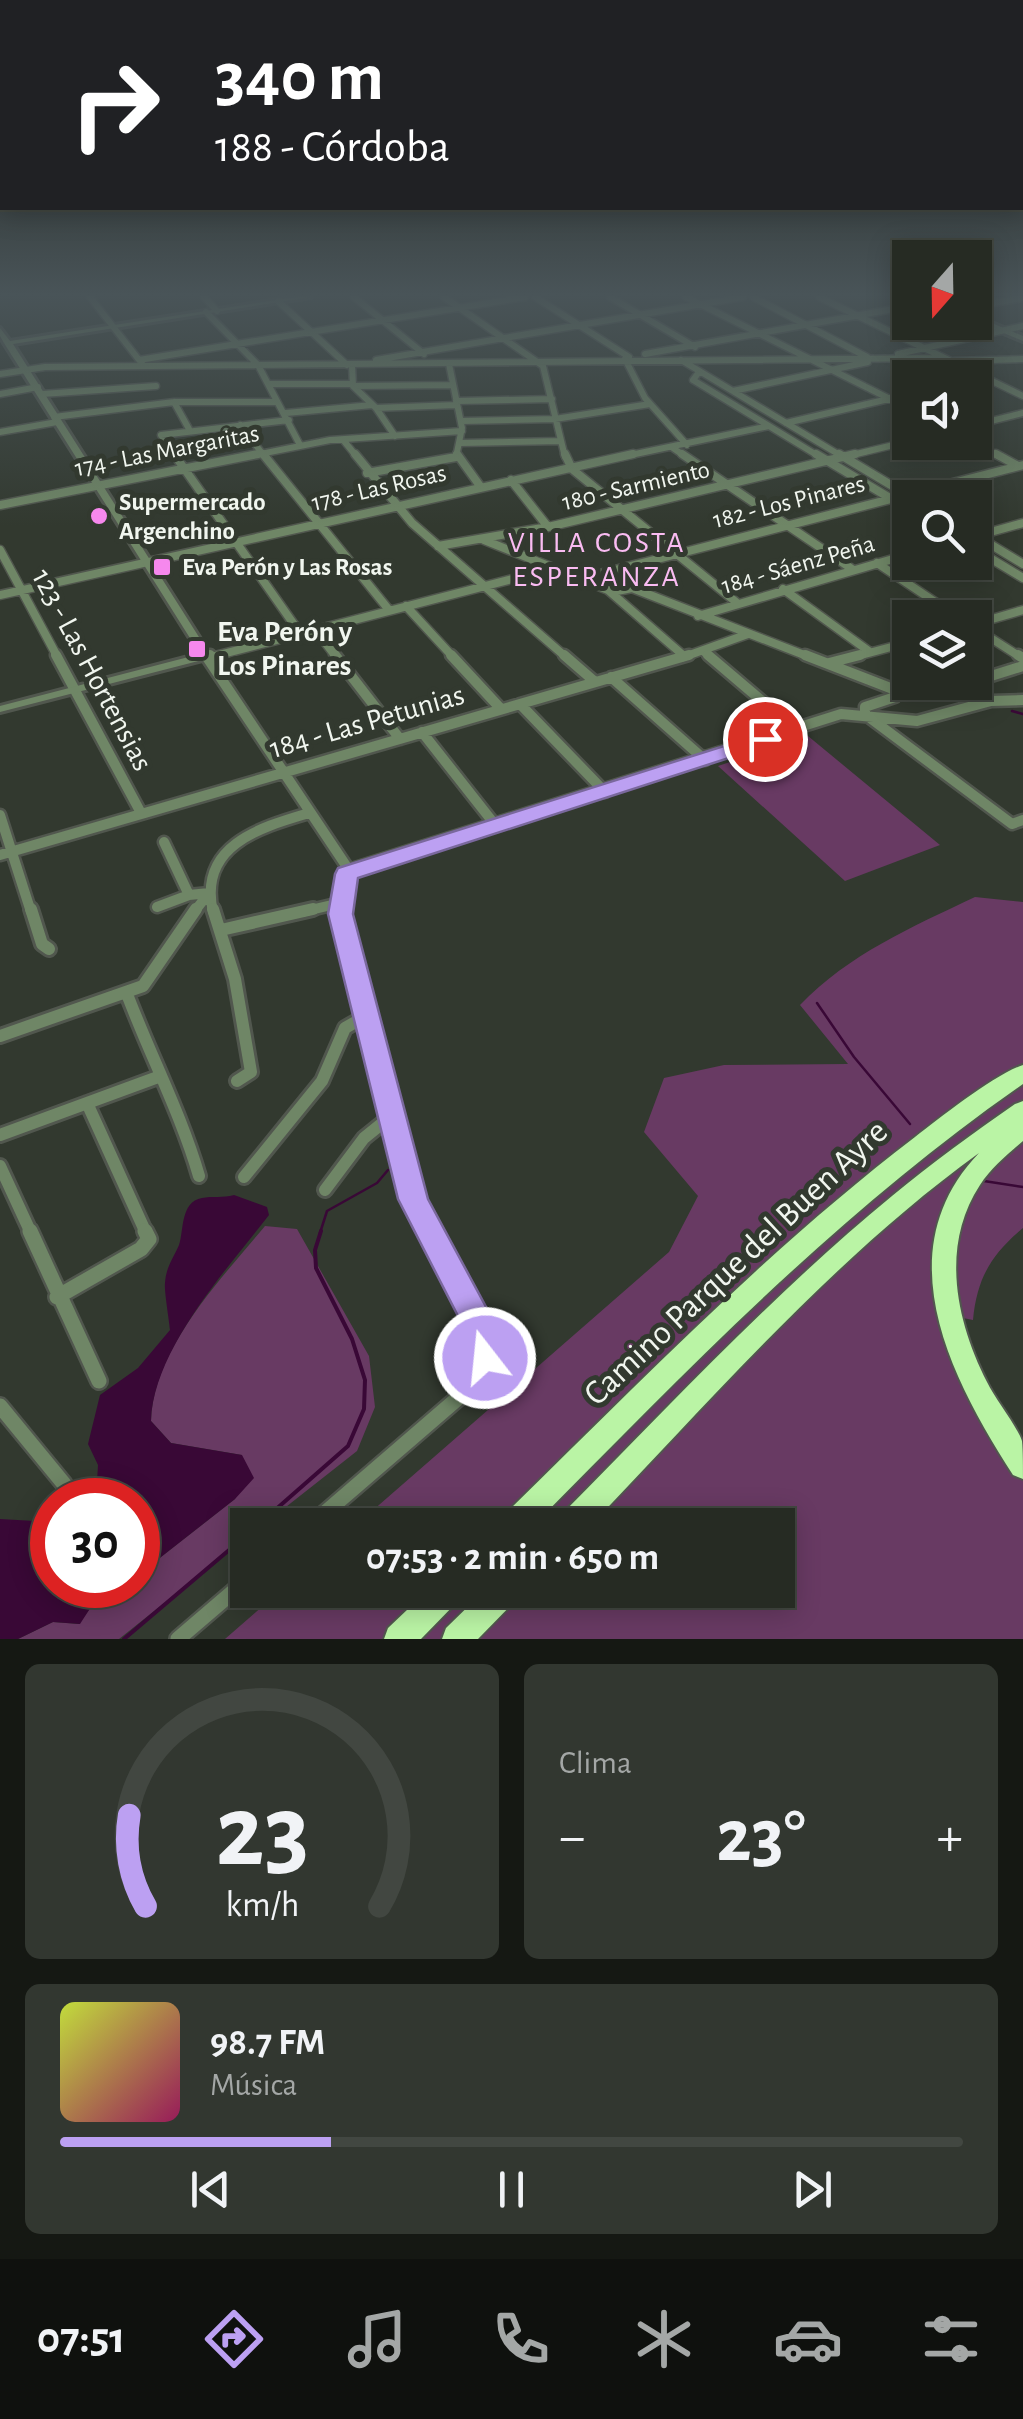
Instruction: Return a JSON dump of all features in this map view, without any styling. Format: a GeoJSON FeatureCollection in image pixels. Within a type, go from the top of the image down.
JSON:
{"type":"FeatureCollection","features":[{"type":"Feature","properties":{"kind":"highway","name":"Camino Parque del Buen Ayre"},"geometry":{"type":"LineString","coordinates":[[531,1508],[756,1288],[866,1187],[950,1122],[1023,1074]]}},
{"type":"Feature","properties":{"kind":"highway","name":"Camino Parque del Buen Ayre"},"geometry":{"type":"LineString","coordinates":[[588,1508],[838,1258],[941,1167],[1023,1110]]}},
{"type":"Feature","properties":{"kind":"highway"},"geometry":{"type":"LineString","coordinates":[[1023,1128],[967,1185],[949,1232],[943,1286],[952,1333],[968,1374],[1023,1466]]}},
{"type":"Feature","properties":{"kind":"highway"},"geometry":{"type":"LineString","coordinates":[[399,1639],[430,1608]]}},
{"type":"Feature","properties":{"kind":"highway"},"geometry":{"type":"LineString","coordinates":[[458,1639],[488,1608]]}},
{"type":"Feature","properties":{"kind":"street"},"geometry":{"type":"LineString","coordinates":[[28,373],[206,656],[349,870]]}},
{"type":"Feature","properties":{"kind":"street"},"geometry":{"type":"LineString","coordinates":[[150,373],[189,429]]}},
{"type":"Feature","properties":{"kind":"street"},"geometry":{"type":"LineString","coordinates":[[262,373],[300,445]]}},
{"type":"Feature","properties":{"kind":"street"},"geometry":{"type":"LineString","coordinates":[[352,373],[352,385],[374,406],[395,436]]}},
{"type":"Feature","properties":{"kind":"street"},"geometry":{"type":"LineString","coordinates":[[450,373],[462,421],[456,457]]}},
{"type":"Feature","properties":{"kind":"street"},"geometry":{"type":"LineString","coordinates":[[542,373],[572,469],[736,602]]}},
{"type":"Feature","properties":{"kind":"street"},"geometry":{"type":"LineString","coordinates":[[635,373],[650,404],[687,444]]}},
{"type":"Feature","properties":{"kind":"street"},"geometry":{"type":"LineString","coordinates":[[698,373],[693,380],[769,426],[892,488]]}},
{"type":"Feature","properties":{"kind":"street"},"geometry":{"type":"LineString","coordinates":[[702,373],[784,423],[892,499]]}},
{"type":"Feature","properties":{"kind":"street"},"geometry":{"type":"LineString","coordinates":[[732,391],[815,373]]}},
{"type":"Feature","properties":{"kind":"street"},"geometry":{"type":"LineString","coordinates":[[844,373],[890,399]]}},
{"type":"Feature","properties":{"kind":"street"},"geometry":{"type":"LineString","coordinates":[[992,383],[1023,396]]}},
{"type":"Feature","properties":{"kind":"street"},"geometry":{"type":"LineString","coordinates":[[268,384],[452,384]]}},
{"type":"Feature","properties":{"kind":"street"},"geometry":{"type":"LineString","coordinates":[[0,394],[156,386]]}},
{"type":"Feature","properties":{"kind":"street"},"geometry":{"type":"LineString","coordinates":[[784,423],[890,399]]}},
{"type":"Feature","properties":{"kind":"street"},"geometry":{"type":"LineString","coordinates":[[300,633],[162,434],[374,406],[552,400]]}},
{"type":"Feature","properties":{"kind":"street"},"geometry":{"type":"LineString","coordinates":[[0,432],[56,419],[171,402],[276,402]]}},
{"type":"Feature","properties":{"kind":"street"},"geometry":{"type":"LineString","coordinates":[[462,421],[555,419],[650,404]]}},
{"type":"Feature","properties":{"kind":"street"},"geometry":{"type":"LineString","coordinates":[[992,421],[1023,413]]}},
{"type":"Feature","properties":{"kind":"street"},"geometry":{"type":"LineString","coordinates":[[240,424],[390,610]]}},
{"type":"Feature","properties":{"kind":"street","name":"178 - Las Rosas"},"geometry":{"type":"LineString","coordinates":[[0,595],[480,486],[769,426]]}},
{"type":"Feature","properties":{"kind":"street","name":"174 - Las Margaritas"},"geometry":{"type":"LineString","coordinates":[[0,505],[300,445],[462,431]]}},
{"type":"Feature","properties":{"kind":"street"},"geometry":{"type":"LineString","coordinates":[[344,441],[396,505],[438,546],[594,681]]}},
{"type":"Feature","properties":{"kind":"street"},"geometry":{"type":"LineString","coordinates":[[460,443],[561,442]]}},
{"type":"Feature","properties":{"kind":"street","name":"180 - Sarmiento"},"geometry":{"type":"LineString","coordinates":[[438,546],[548,527],[892,445]]}},
{"type":"Feature","properties":{"kind":"street"},"geometry":{"type":"LineString","coordinates":[[674,448],[852,570]]}},
{"type":"Feature","properties":{"kind":"street"},"geometry":{"type":"LineString","coordinates":[[992,452],[1021,467]]}},
{"type":"Feature","properties":{"kind":"street"},"geometry":{"type":"LineString","coordinates":[[368,472],[456,457]]}},
{"type":"Feature","properties":{"kind":"street"},"geometry":{"type":"LineString","coordinates":[[456,457],[480,486]]}},
{"type":"Feature","properties":{"kind":"street","name":"182 - Los Pinares"},"geometry":{"type":"LineString","coordinates":[[970,480],[1021,467]]}},
{"type":"Feature","properties":{"kind":"street"},"geometry":{"type":"LineString","coordinates":[[511,480],[548,527]]}},
{"type":"Feature","properties":{"kind":"street","name":"182 - Los Pinares"},"geometry":{"type":"LineString","coordinates":[[580,579],[892,499]]}},
{"type":"Feature","properties":{"kind":"street"},"geometry":{"type":"LineString","coordinates":[[992,532],[1023,524]]}},
{"type":"Feature","properties":{"kind":"street"},"geometry":{"type":"LineString","coordinates":[[483,539],[612,592],[684,656]]}},
{"type":"Feature","properties":{"kind":"street"},"geometry":{"type":"LineString","coordinates":[[992,546],[1023,564]]}},
{"type":"Feature","properties":{"kind":"street","name":"123 - Las Hortensias"},"geometry":{"type":"LineString","coordinates":[[0,550],[141,813]]}},
{"type":"Feature","properties":{"kind":"street","name":"184 - Sáenz Peña"},"geometry":{"type":"LineString","coordinates":[[698,616],[892,559]]}},
{"type":"Feature","properties":{"kind":"street"},"geometry":{"type":"LineString","coordinates":[[992,559],[1023,578]]}},
{"type":"Feature","properties":{"kind":"street"},"geometry":{"type":"LineString","coordinates":[[877,563],[932,600]]}},
{"type":"Feature","properties":{"kind":"street"},"geometry":{"type":"LineString","coordinates":[[0,709],[552,570]]}},
{"type":"Feature","properties":{"kind":"street"},"geometry":{"type":"LineString","coordinates":[[612,592],[629,588],[896,689],[895,697],[866,707],[865,714]]}},
{"type":"Feature","properties":{"kind":"street"},"geometry":{"type":"LineString","coordinates":[[783,589],[870,652]]}},
{"type":"Feature","properties":{"kind":"street"},"geometry":{"type":"LineString","coordinates":[[406,606],[501,709]]}},
{"type":"Feature","properties":{"kind":"street"},"geometry":{"type":"LineString","coordinates":[[992,620],[1023,610]]}},
{"type":"Feature","properties":{"kind":"street"},"geometry":{"type":"LineString","coordinates":[[315,629],[400,738]]}},
{"type":"Feature","properties":{"kind":"street","name":"184 - Las Petunias"},"geometry":{"type":"LineString","coordinates":[[0,854],[703,651],[748,634]]}},
{"type":"Feature","properties":{"kind":"street"},"geometry":{"type":"LineString","coordinates":[[992,637],[1023,658]]}},
{"type":"Feature","properties":{"kind":"street"},"geometry":{"type":"LineString","coordinates":[[828,663],[892,646]]}},
{"type":"Feature","properties":{"kind":"street"},"geometry":{"type":"LineString","coordinates":[[703,651],[795,729]]}},
{"type":"Feature","properties":{"kind":"street"},"geometry":{"type":"LineString","coordinates":[[992,676],[1023,666]]}},
{"type":"Feature","properties":{"kind":"street"},"geometry":{"type":"LineString","coordinates":[[611,677],[704,760]]}},
{"type":"Feature","properties":{"kind":"street"},"geometry":{"type":"LineString","coordinates":[[349,870],[605,792],[841,714],[928,720],[991,701],[1023,700]]}},
{"type":"Feature","properties":{"kind":"street"},"geometry":{"type":"LineString","coordinates":[[520,704],[605,792]]}},
{"type":"Feature","properties":{"kind":"street"},"geometry":{"type":"LineString","coordinates":[[865,714],[1012,824],[1023,820]]}},
{"type":"Feature","properties":{"kind":"street"},"geometry":{"type":"LineString","coordinates":[[422,732],[496,826]]}},
{"type":"Feature","properties":{"kind":"street"},"geometry":{"type":"LineString","coordinates":[[0,1036],[143,986],[156,971],[169,944],[209,893],[217,865],[228,849],[257,830],[309,813]]}},
{"type":"Feature","properties":{"kind":"street"},"geometry":{"type":"LineString","coordinates":[[0,815],[42,944],[49,949]]}},
{"type":"Feature","properties":{"kind":"street"},"geometry":{"type":"LineString","coordinates":[[164,842],[189,896]]}},
{"type":"Feature","properties":{"kind":"street"},"geometry":{"type":"LineString","coordinates":[[331,1508],[464,1393],[485,1358],[476,1318],[419,1214],[390,1117],[340,903],[349,870]]}},
{"type":"Feature","properties":{"kind":"street"},"geometry":{"type":"LineString","coordinates":[[157,907],[209,893]]}},
{"type":"Feature","properties":{"kind":"street"},"geometry":{"type":"LineString","coordinates":[[209,893],[236,981],[250,1072],[237,1081]]}},
{"type":"Feature","properties":{"kind":"street"},"geometry":{"type":"LineString","coordinates":[[221,930],[340,903]]}},
{"type":"Feature","properties":{"kind":"street"},"geometry":{"type":"LineString","coordinates":[[127,994],[158,1077],[188,1140],[199,1176]]}},
{"type":"Feature","properties":{"kind":"street"},"geometry":{"type":"LineString","coordinates":[[244,1177],[322,1081],[344,1028],[366,1016]]}},
{"type":"Feature","properties":{"kind":"street"},"geometry":{"type":"LineString","coordinates":[[0,1135],[158,1077]]}},
{"type":"Feature","properties":{"kind":"street"},"geometry":{"type":"LineString","coordinates":[[57,1297],[141,1249],[149,1239],[87,1103]]}},
{"type":"Feature","properties":{"kind":"street"},"geometry":{"type":"LineString","coordinates":[[326,1190],[364,1138],[390,1117]]}},
{"type":"Feature","properties":{"kind":"street"},"geometry":{"type":"LineString","coordinates":[[0,1166],[57,1297],[99,1381]]}},
{"type":"Feature","properties":{"kind":"street"},"geometry":{"type":"LineString","coordinates":[[0,1406],[59,1478]]}},
{"type":"Feature","properties":{"kind":"street"},"geometry":{"type":"LineString","coordinates":[[178,1639],[230,1595]]}},
{"type":"Feature","properties":{"kind":"shaded area"},"geometry":{"type":"Polygon","coordinates":[[[808,736],[940,845],[845,881],[718,766],[808,736]]]}},
{"type":"Feature","properties":{"kind":"shaded area"},"geometry":{"type":"Polygon","coordinates":[[[975,897],[1023,902],[1023,1228],[988,1268],[973,1320],[948,1315],[994,1421],[1023,1466],[1023,1639],[225,1639],[260,1608],[795,1608],[795,1508],[375,1508],[669,1252],[698,1196],[644,1132],[664,1078],[724,1065],[848,1064],[800,1005],[860,956],[975,897]]]}},
{"type":"Feature","properties":{"kind":"shaded area"},"geometry":{"type":"Polygon","coordinates":[[[234,1195],[267,1207],[269,1215],[178,1339],[164,1366],[151,1421],[171,1443],[242,1455],[254,1478],[235,1499],[160,1558],[160,1478],[97,1478],[98,1465],[88,1444],[100,1395],[138,1368],[170,1330],[165,1292],[168,1268],[190,1205],[202,1198],[234,1195]]]}},
{"type":"Feature","properties":{"kind":"shaded area"},"geometry":{"type":"Polygon","coordinates":[[[265,1226],[297,1229],[369,1356],[375,1407],[357,1451],[285,1508],[230,1508],[230,1551],[160,1606],[160,1558],[235,1499],[242,1455],[171,1443],[151,1421],[163,1368],[210,1292],[265,1226]]]}},
{"type":"Feature","properties":{"kind":"shaded area"},"geometry":{"type":"Polygon","coordinates":[[[0,1519],[30,1521],[30,1608],[90,1608],[80,1624],[53,1622],[18,1639],[0,1639],[0,1519]]]}},
{"type":"Feature","properties":{"kind":"shaded area"},"geometry":{"type":"Polygon","coordinates":[[[90,1608],[158,1608],[119,1639],[18,1639],[53,1622],[79,1624],[90,1608]]]}},
{"type":"Feature","properties":{"kind":"waterway"},"geometry":{"type":"LineString","coordinates":[[1012,711],[1023,714]]}},
{"type":"Feature","properties":{"kind":"waterway"},"geometry":{"type":"LineString","coordinates":[[817,1003],[854,1057],[910,1124]]}},
{"type":"Feature","properties":{"kind":"waterway"},"geometry":{"type":"LineString","coordinates":[[320,1233],[327,1211],[377,1183],[388,1170]]}},
{"type":"Feature","properties":{"kind":"waterway"},"geometry":{"type":"LineString","coordinates":[[984,1181],[1023,1187]]}},
{"type":"Feature","properties":{"kind":"waterway"},"geometry":{"type":"LineString","coordinates":[[277,1508],[348,1446],[364,1409],[365,1380],[352,1339],[316,1268],[315,1250],[321,1231]]}},
{"type":"Feature","properties":{"kind":"waterway"},"geometry":{"type":"LineString","coordinates":[[124,1639],[230,1549]]}},
{"type":"Feature","properties":{"kind":"place","name":"Supermercado Argenchino"},"geometry":{"type":"Point","coordinates":[99,516]}},
{"type":"Feature","properties":{"kind":"place","name":"Eva Perón y Las Rosas"},"geometry":{"type":"Point","coordinates":[162,567]}},
{"type":"Feature","properties":{"kind":"place","name":"Eva Perón y Los Pinares"},"geometry":{"type":"Point","coordinates":[197,649]}},
{"type":"Feature","properties":{"kind":"district","name":"VILLA COSTA ESPERANZA"},"geometry":{"type":"Point","coordinates":[597,560]}},
{"type":"Feature","properties":{"kind":"route"},"geometry":{"type":"LineString","coordinates":[[485,1358],[476,1318],[432,1242],[413,1199],[341,914],[346,874],[765,739]]}}]}
